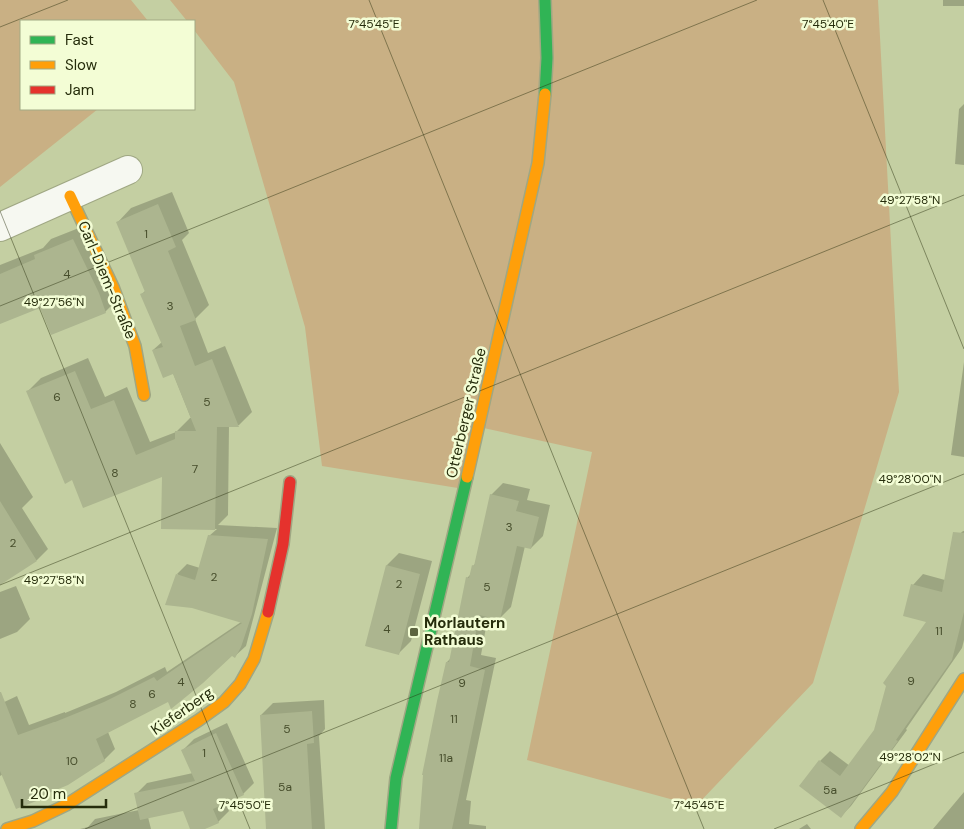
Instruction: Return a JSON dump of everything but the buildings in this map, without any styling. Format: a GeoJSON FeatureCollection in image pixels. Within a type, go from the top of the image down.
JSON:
{"type":"FeatureCollection","features":[{"type":"Feature","properties":{"kind":"street","name":"Otterberger Straße"},"geometry":{"type":"LineString","coordinates":[[391,829],[396,778],[479,427],[538,163],[547,66],[545,0]]}},
{"type":"Feature","properties":{"kind":"street"},"geometry":{"type":"LineString","coordinates":[[0,227],[128,170]]}},
{"type":"Feature","properties":{"kind":"street","name":"Carl-Diem-Straße"},"geometry":{"type":"LineString","coordinates":[[70,196],[113,287],[135,346],[144,394]]}},
{"type":"Feature","properties":{"kind":"street","name":"Kieferberg"},"geometry":{"type":"LineString","coordinates":[[7,829],[66,805],[199,720],[224,702],[240,684],[254,659],[267,618],[283,544],[290,482]]}},
{"type":"Feature","properties":{"kind":"street"},"geometry":{"type":"LineString","coordinates":[[861,829],[892,792],[964,679]]}},
{"type":"Feature","properties":{"kind":"shaded area"},"geometry":{"type":"Polygon","coordinates":[[[0,0],[131,0],[147,20],[20,20],[20,110],[97,110],[0,187],[0,0]]]}},
{"type":"Feature","properties":{"kind":"shaded area"},"geometry":{"type":"Polygon","coordinates":[[[170,0],[878,0],[899,392],[813,683],[696,806],[527,760],[592,452],[479,427],[464,489],[322,466],[305,327],[234,82],[195,31],[195,20],[186,20],[170,0]]]}},
{"type":"Feature","properties":{"kind":"traffic: fast"},"geometry":{"type":"LineString","coordinates":[[545,0],[547,58],[545,94]]}},
{"type":"Feature","properties":{"kind":"traffic: fast"},"geometry":{"type":"LineString","coordinates":[[391,829],[396,778],[467,477]]}},
{"type":"Feature","properties":{"kind":"traffic: slow"},"geometry":{"type":"LineString","coordinates":[[467,477],[538,163],[545,94]]}},
{"type":"Feature","properties":{"kind":"traffic: slow"},"geometry":{"type":"LineString","coordinates":[[70,196],[113,287],[135,346],[144,395]]}},
{"type":"Feature","properties":{"kind":"traffic: slow"},"geometry":{"type":"LineString","coordinates":[[7,829],[33,821],[66,805],[224,702],[240,684],[254,659],[268,612]]}},
{"type":"Feature","properties":{"kind":"traffic: slow"},"geometry":{"type":"LineString","coordinates":[[861,829],[892,792],[964,679]]}},
{"type":"Feature","properties":{"kind":"traffic: jam"},"geometry":{"type":"LineString","coordinates":[[268,612],[283,544],[290,482]]}},
{"type":"Feature","properties":{"kind":"place","name":"Morlautern Rathaus"},"geometry":{"type":"Point","coordinates":[414,632]}}]}
